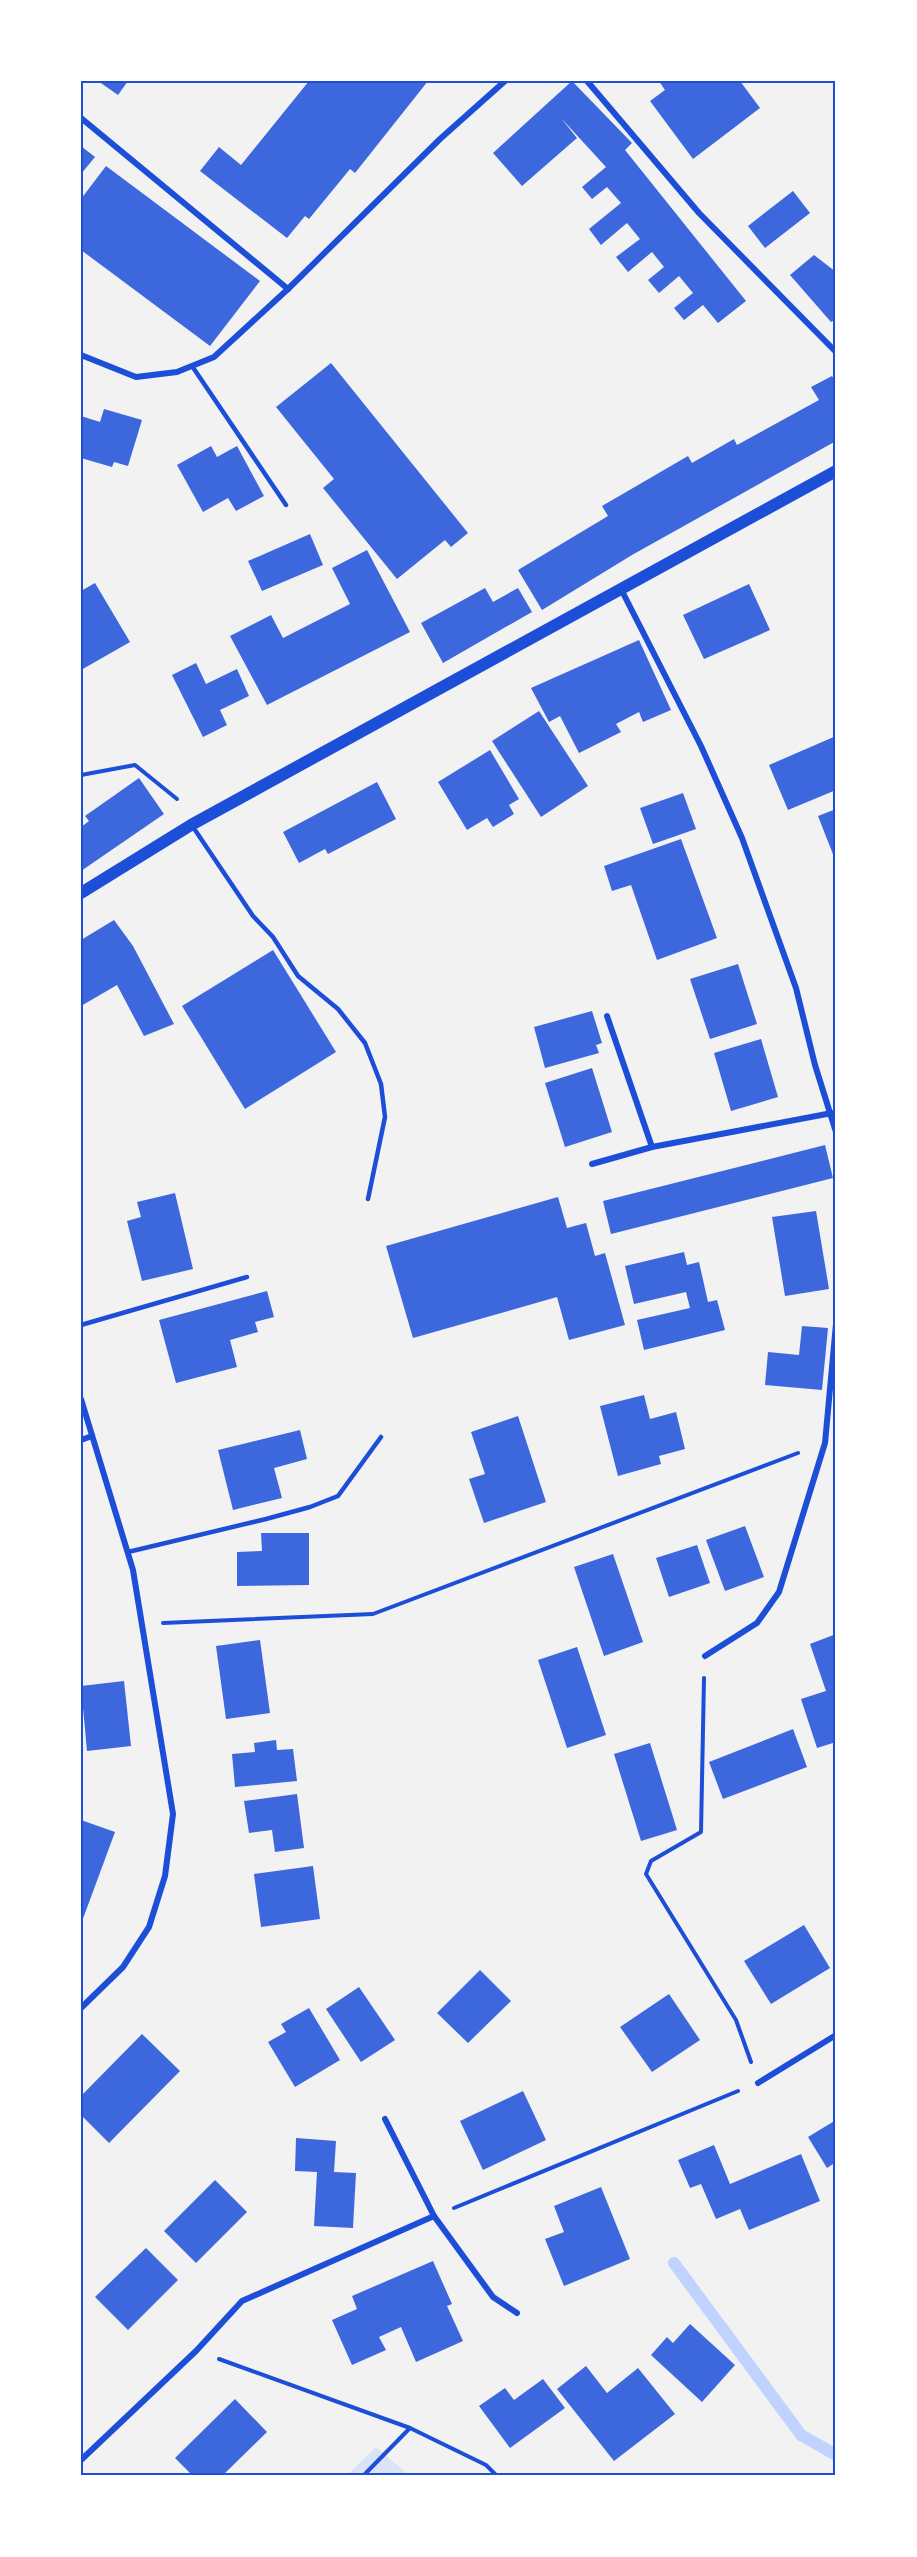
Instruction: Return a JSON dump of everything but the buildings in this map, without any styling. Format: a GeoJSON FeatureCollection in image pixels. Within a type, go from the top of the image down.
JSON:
{"type":"FeatureCollection","features":[{"type":"Feature","properties":{"kind":"main road"},"geometry":{"type":"LineString","coordinates":[[81,893],[191,825],[622,591],[836,471]]}},
{"type":"Feature","properties":{"kind":"street"},"geometry":{"type":"LineString","coordinates":[[81,355],[136,377],[177,372],[214,357],[288,289],[440,139],[505,81]]}},
{"type":"Feature","properties":{"kind":"street"},"geometry":{"type":"LineString","coordinates":[[587,81],[699,213],[836,352]]}},
{"type":"Feature","properties":{"kind":"street"},"geometry":{"type":"LineString","coordinates":[[81,117],[288,289]]}},
{"type":"Feature","properties":{"kind":"street"},"geometry":{"type":"LineString","coordinates":[[622,591],[700,746],[742,838],[796,988],[815,1065],[834,1112],[836,1132]]}},
{"type":"Feature","properties":{"kind":"street"},"geometry":{"type":"LineString","coordinates":[[606,1016],[652,1148]]}},
{"type":"Feature","properties":{"kind":"street"},"geometry":{"type":"LineString","coordinates":[[592,1164],[652,1148],[834,1112]]}},
{"type":"Feature","properties":{"kind":"street"},"geometry":{"type":"LineString","coordinates":[[705,1656],[757,1623],[779,1592],[825,1443],[836,1324]]}},
{"type":"Feature","properties":{"kind":"street"},"geometry":{"type":"LineString","coordinates":[[81,1399],[128,1552],[142,1623],[172,1814],[165,1876],[149,1927],[123,1967],[81,2008]]}},
{"type":"Feature","properties":{"kind":"street"},"geometry":{"type":"LineString","coordinates":[[81,1440],[92,1436]]}},
{"type":"Feature","properties":{"kind":"street"},"geometry":{"type":"LineString","coordinates":[[758,2083],[836,2035]]}},
{"type":"Feature","properties":{"kind":"street"},"geometry":{"type":"LineString","coordinates":[[385,2119],[434,2216],[493,2297],[517,2313]]}},
{"type":"Feature","properties":{"kind":"street"},"geometry":{"type":"LineString","coordinates":[[81,2460],[196,2351],[242,2301],[434,2216]]}},
{"type":"Feature","properties":{"kind":"lane"},"geometry":{"type":"LineString","coordinates":[[192,366],[286,505]]}},
{"type":"Feature","properties":{"kind":"lane"},"geometry":{"type":"LineString","coordinates":[[191,825],[253,916],[273,937],[298,976],[338,1010],[365,1043],[381,1084],[385,1117],[368,1198]]}},
{"type":"Feature","properties":{"kind":"lane"},"geometry":{"type":"LineString","coordinates":[[81,1325],[247,1277]]}},
{"type":"Feature","properties":{"kind":"lane"},"geometry":{"type":"LineString","coordinates":[[128,1552],[310,1508],[338,1496],[381,1437]]}},
{"type":"Feature","properties":{"kind":"path"},"geometry":{"type":"LineString","coordinates":[[81,775],[135,765],[177,799]]}},
{"type":"Feature","properties":{"kind":"path"},"geometry":{"type":"LineString","coordinates":[[142,1623],[374,1614],[825,1443]]}},
{"type":"Feature","properties":{"kind":"path"},"geometry":{"type":"LineString","coordinates":[[434,2216],[758,2083],[736,2020],[646,1874],[651,1861],[701,1832],[705,1656]]}},
{"type":"Feature","properties":{"kind":"path"},"geometry":{"type":"LineString","coordinates":[[196,2351],[410,2428],[486,2465],[498,2476]]}},
{"type":"Feature","properties":{"kind":"path"},"geometry":{"type":"LineString","coordinates":[[363,2476],[410,2428]]}},
{"type":"Feature","properties":{"kind":"shaded area"},"geometry":{"type":"Polygon","coordinates":[[[376,2447],[410,2476],[346,2476],[376,2447]]]}},
{"type":"Feature","properties":{"kind":"waterway"},"geometry":{"type":"LineString","coordinates":[[674,2263],[801,2435],[836,2455]]}}]}
